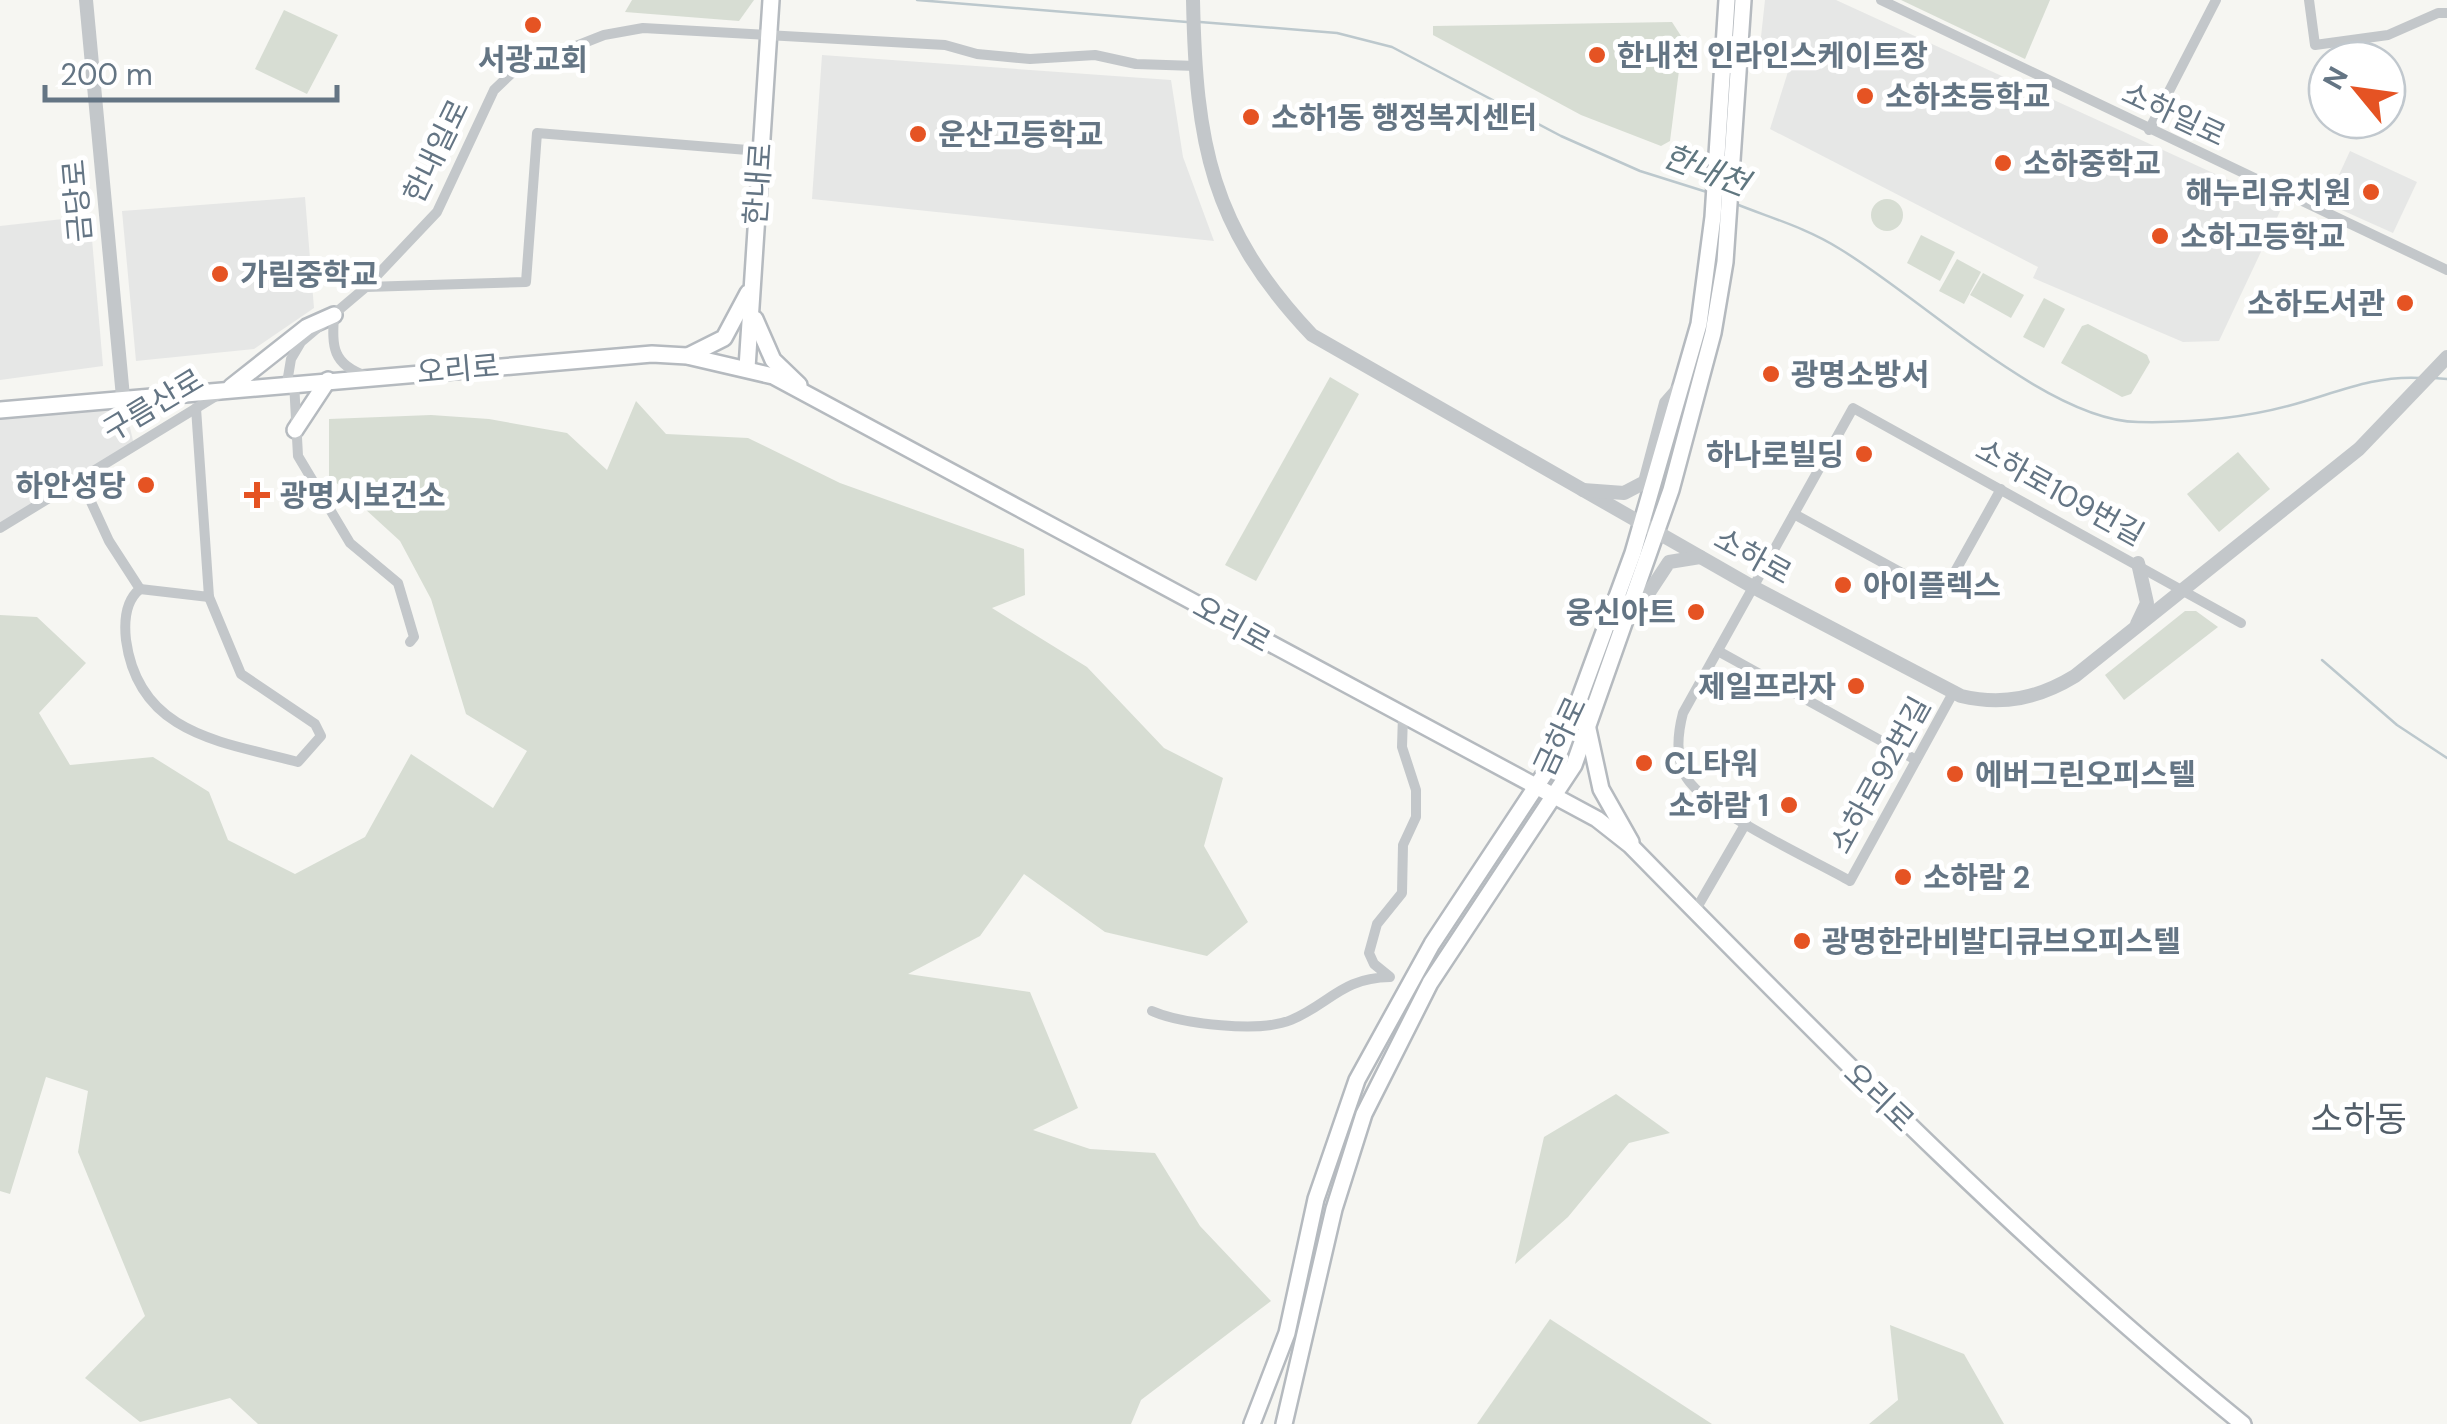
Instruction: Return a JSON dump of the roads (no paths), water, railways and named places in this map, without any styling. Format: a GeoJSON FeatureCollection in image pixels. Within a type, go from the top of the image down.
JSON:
{"type":"FeatureCollection","features":[{"type":"Feature","properties":{"kind":"main road","name":"한내로"},"geometry":{"type":"LineString","coordinates":[[747,368],[771,0]]}},
{"type":"Feature","properties":{"kind":"main road","name":"금하로"},"geometry":{"type":"LineString","coordinates":[[1252,1424],[1287,1333],[1316,1200],[1344,1110],[1412,978],[1562,749],[1649,528],[1713,333],[1721,221],[1716,171],[1727,0]]}},
{"type":"Feature","properties":{"kind":"main road","name":"금하로"},"geometry":{"type":"LineString","coordinates":[[1284,1424],[1334,1209],[1381,1076],[1430,984],[1574,765],[1628,614],[1732,178],[1743,0]]}},
{"type":"Feature","properties":{"kind":"main road"},"geometry":{"type":"LineString","coordinates":[[687,356],[724,338],[752,285]]}},
{"type":"Feature","properties":{"kind":"main road"},"geometry":{"type":"LineString","coordinates":[[752,285],[755,322],[763,345],[806,392]]}},
{"type":"Feature","properties":{"kind":"main road"},"geometry":{"type":"LineString","coordinates":[[230,388],[307,328],[334,315]]}},
{"type":"Feature","properties":{"kind":"main road","name":"오리로"},"geometry":{"type":"LineString","coordinates":[[0,410],[290,382],[652,354],[687,356],[747,368],[806,392],[1597,819],[1638,854],[1846,1066],[2040,1253],[2243,1424]]}},
{"type":"Feature","properties":{"kind":"main road"},"geometry":{"type":"LineString","coordinates":[[295,430],[328,380]]}},
{"type":"Feature","properties":{"kind":"main road"},"geometry":{"type":"LineString","coordinates":[[1587,726],[1601,789],[1638,854]]}},
{"type":"Feature","properties":{"kind":"street","name":"금당로"},"geometry":{"type":"LineString","coordinates":[[86,0],[123,397]]}},
{"type":"Feature","properties":{"kind":"street","name":"소하로"},"geometry":{"type":"LineString","coordinates":[[1193,0],[1204,150],[1218,194],[1238,236],[1296,317],[1333,350],[1753,587],[1953,693],[2004,701],[2048,691],[2186,589],[2359,448],[2446,358]]}},
{"type":"Feature","properties":{"kind":"street","name":"소하일로"},"geometry":{"type":"LineString","coordinates":[[1881,0],[2447,270]]}},
{"type":"Feature","properties":{"kind":"street"},"geometry":{"type":"LineString","coordinates":[[2149,130],[2216,0]]}},
{"type":"Feature","properties":{"kind":"street"},"geometry":{"type":"LineString","coordinates":[[2309,0],[2314,46],[2388,35],[2438,13],[2447,14]]}},
{"type":"Feature","properties":{"kind":"street","name":"한내일로"},"geometry":{"type":"LineString","coordinates":[[290,382],[290,359],[301,342],[366,287],[437,212],[494,90],[513,72],[623,30],[945,46],[1030,60],[1095,56],[1136,64],[1196,66]]}},
{"type":"Feature","properties":{"kind":"street"},"geometry":{"type":"LineString","coordinates":[[366,287],[526,282],[537,133],[760,151]]}},
{"type":"Feature","properties":{"kind":"street"},"geometry":{"type":"LineString","coordinates":[[334,315],[333,351],[344,366],[367,376]]}},
{"type":"Feature","properties":{"kind":"street"},"geometry":{"type":"LineString","coordinates":[[290,382],[298,456],[350,543],[400,587],[414,637],[410,642]]}},
{"type":"Feature","properties":{"kind":"street"},"geometry":{"type":"LineString","coordinates":[[1582,490],[1624,493],[1644,482],[1666,403],[1684,383]]}},
{"type":"Feature","properties":{"kind":"street","name":"구름산로"},"geometry":{"type":"LineString","coordinates":[[0,528],[230,388]]}},
{"type":"Feature","properties":{"kind":"street"},"geometry":{"type":"LineString","coordinates":[[140,589],[128,603],[127,645],[155,704],[179,724],[215,744],[298,762],[321,736],[316,724],[241,674],[209,597],[196,408]]}},
{"type":"Feature","properties":{"kind":"street","name":"소하로109번길"},"geometry":{"type":"LineString","coordinates":[[1794,514],[1853,408],[2186,589],[2240,623]]}},
{"type":"Feature","properties":{"kind":"street"},"geometry":{"type":"LineString","coordinates":[[80,478],[110,541],[140,589]]}},
{"type":"Feature","properties":{"kind":"street"},"geometry":{"type":"LineString","coordinates":[[1695,912],[1746,822],[1696,790],[1683,771],[1679,755],[1683,712],[1794,514],[1942,595],[2001,488]]}},
{"type":"Feature","properties":{"kind":"street"},"geometry":{"type":"LineString","coordinates":[[1628,614],[1644,600],[1669,562],[1700,557]]}},
{"type":"Feature","properties":{"kind":"street"},"geometry":{"type":"LineString","coordinates":[[2134,629],[2147,603],[2138,563]]}},
{"type":"Feature","properties":{"kind":"street"},"geometry":{"type":"LineString","coordinates":[[140,589],[209,597]]}},
{"type":"Feature","properties":{"kind":"street"},"geometry":{"type":"LineString","coordinates":[[1718,650],[1916,760]]}},
{"type":"Feature","properties":{"kind":"street","name":"소하로92번길"},"geometry":{"type":"LineString","coordinates":[[1746,822],[1850,881],[1953,693]]}},
{"type":"Feature","properties":{"kind":"street"},"geometry":{"type":"LineString","coordinates":[[1390,976],[1374,964],[1369,953],[1376,924],[1402,893],[1404,845],[1416,817],[1416,790],[1402,746],[1403,715]]}},
{"type":"Feature","properties":{"kind":"street"},"geometry":{"type":"LineString","coordinates":[[1152,1011],[1173,1020],[1263,1028],[1292,1020],[1353,981],[1390,976],[1412,978]]}},
{"type":"Feature","properties":{"kind":"waterway","name":"한내천"},"geometry":{"type":"LineString","coordinates":[[917,0],[1187,22]]}},
{"type":"Feature","properties":{"kind":"waterway","name":"한내천"},"geometry":{"type":"LineString","coordinates":[[1200,22],[1337,33],[1392,47],[1561,136],[1640,171],[1710,193]]}},
{"type":"Feature","properties":{"kind":"waterway","name":"한내천"},"geometry":{"type":"LineString","coordinates":[[1736,204],[1827,242],[2025,379],[2103,416],[2138,422],[2232,417],[2288,406],[2370,382],[2421,378]]}},
{"type":"Feature","properties":{"kind":"waterway","name":"한내천"},"geometry":{"type":"LineString","coordinates":[[2434,378],[2447,379]]}},
{"type":"Feature","properties":{"kind":"waterway"},"geometry":{"type":"LineString","coordinates":[[2322,660],[2397,725],[2447,758]]}},
{"type":"Feature","properties":{"kind":"place","name":"서광교회"},"geometry":{"type":"Point","coordinates":[533,25]}},
{"type":"Feature","properties":{"kind":"place","name":"한내천 인라인스케이트장"},"geometry":{"type":"Point","coordinates":[1597,55]}},
{"type":"Feature","properties":{"kind":"place","name":"소하초등학교"},"geometry":{"type":"Point","coordinates":[1865,96]}},
{"type":"Feature","properties":{"kind":"place","name":"소하1동 행정복지센터"},"geometry":{"type":"Point","coordinates":[1251,117]}},
{"type":"Feature","properties":{"kind":"place","name":"운산고등학교"},"geometry":{"type":"Point","coordinates":[918,134]}},
{"type":"Feature","properties":{"kind":"place","name":"소하중학교"},"geometry":{"type":"Point","coordinates":[2003,163]}},
{"type":"Feature","properties":{"kind":"place","name":"해누리유치원"},"geometry":{"type":"Point","coordinates":[2371,192]}},
{"type":"Feature","properties":{"kind":"place","name":"소하고등학교"},"geometry":{"type":"Point","coordinates":[2160,236]}},
{"type":"Feature","properties":{"kind":"place","name":"가림중학교"},"geometry":{"type":"Point","coordinates":[220,274]}},
{"type":"Feature","properties":{"kind":"place","name":"소하도서관"},"geometry":{"type":"Point","coordinates":[2405,303]}},
{"type":"Feature","properties":{"kind":"place","name":"광명소방서"},"geometry":{"type":"Point","coordinates":[1771,374]}},
{"type":"Feature","properties":{"kind":"place","name":"하나로빌딩"},"geometry":{"type":"Point","coordinates":[1864,454]}},
{"type":"Feature","properties":{"kind":"place","name":"하안성당"},"geometry":{"type":"Point","coordinates":[146,485]}},
{"type":"Feature","properties":{"kind":"place","name":"광명시보건소"},"geometry":{"type":"Point","coordinates":[257,495]}},
{"type":"Feature","properties":{"kind":"place","name":"아이플렉스"},"geometry":{"type":"Point","coordinates":[1843,585]}},
{"type":"Feature","properties":{"kind":"place","name":"웅신아트"},"geometry":{"type":"Point","coordinates":[1696,612]}},
{"type":"Feature","properties":{"kind":"place","name":"제일프라자"},"geometry":{"type":"Point","coordinates":[1856,686]}},
{"type":"Feature","properties":{"kind":"place","name":"CL타워"},"geometry":{"type":"Point","coordinates":[1644,763]}},
{"type":"Feature","properties":{"kind":"place","name":"에버그린오피스텔"},"geometry":{"type":"Point","coordinates":[1955,774]}},
{"type":"Feature","properties":{"kind":"place","name":"소하람 1"},"geometry":{"type":"Point","coordinates":[1789,805]}},
{"type":"Feature","properties":{"kind":"place","name":"소하람 2"},"geometry":{"type":"Point","coordinates":[1903,877]}},
{"type":"Feature","properties":{"kind":"place","name":"광명한라비발디큐브오피스텔"},"geometry":{"type":"Point","coordinates":[1802,941]}},
{"type":"Feature","properties":{"kind":"district","name":"소하동"},"geometry":{"type":"Point","coordinates":[2359,1119]}}]}
